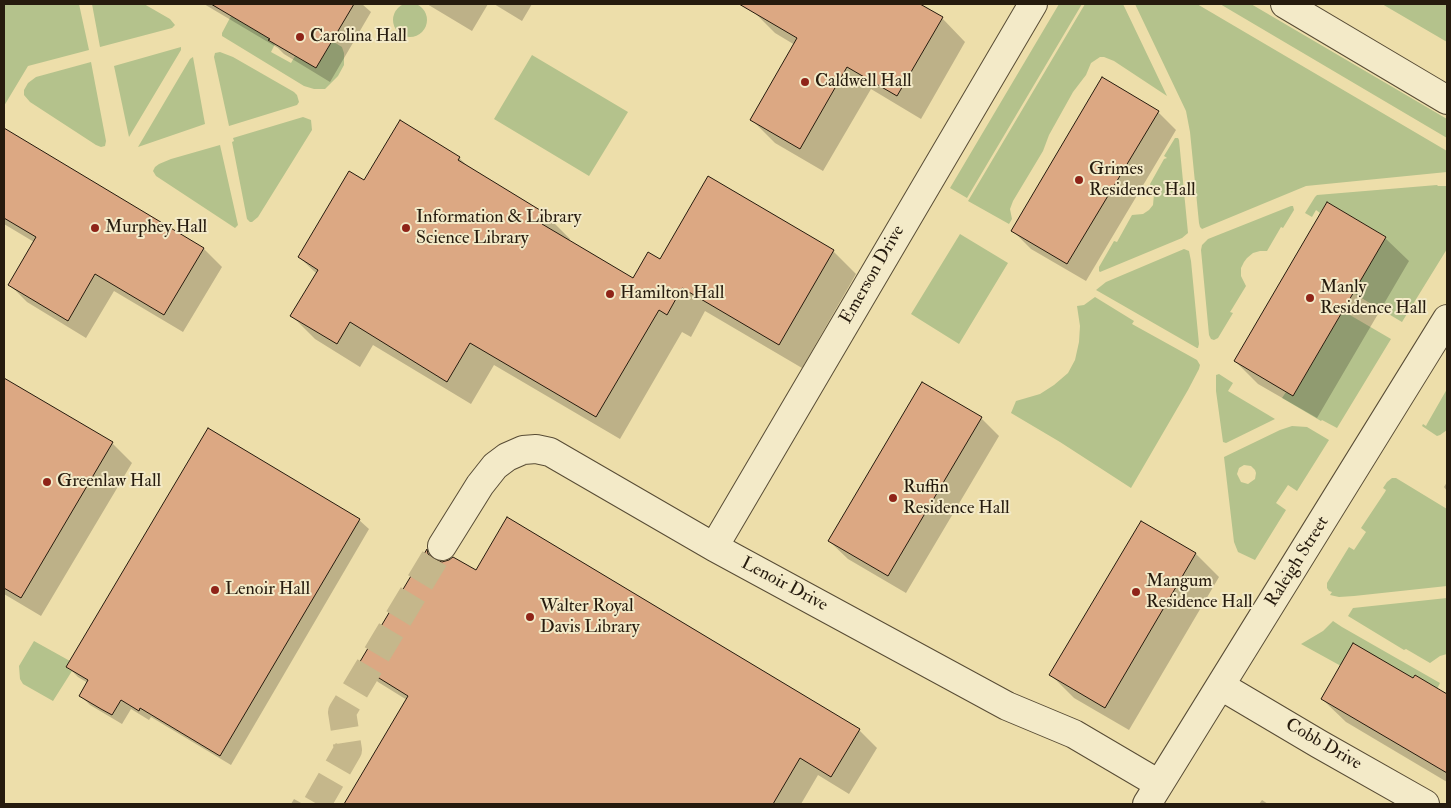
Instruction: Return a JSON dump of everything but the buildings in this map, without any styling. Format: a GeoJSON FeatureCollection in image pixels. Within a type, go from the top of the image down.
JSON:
{"type":"FeatureCollection","features":[{"type":"Feature","properties":{"kind":"street","name":"Emerson Drive"},"geometry":{"type":"LineString","coordinates":[[714,548],[1033,4]]}},
{"type":"Feature","properties":{"kind":"street"},"geometry":{"type":"LineString","coordinates":[[1285,4],[1447,100]]}},
{"type":"Feature","properties":{"kind":"street","name":"Raleigh Street"},"geometry":{"type":"LineString","coordinates":[[1153,794],[1447,319]]}},
{"type":"Feature","properties":{"kind":"street","name":"Lenoir Drive"},"geometry":{"type":"LineString","coordinates":[[442,546],[480,485],[495,466],[516,452],[536,449],[550,452],[714,548],[1007,706],[1074,734],[1153,794]]}},
{"type":"Feature","properties":{"kind":"street","name":"Cobb Drive"},"geometry":{"type":"LineString","coordinates":[[1221,686],[1425,804]]}},
{"type":"Feature","properties":{"kind":"green space"},"geometry":{"type":"Polygon","coordinates":[[[410,3],[417,4],[422,8],[426,13],[426,27],[422,32],[417,36],[410,37],[403,36],[398,32],[394,27],[393,20],[394,13],[398,8],[403,4],[410,3]]]}},
{"type":"Feature","properties":{"kind":"green space"},"geometry":{"type":"Polygon","coordinates":[[[4,4],[79,4],[89,50],[28,66],[4,106],[4,4]]]}},
{"type":"Feature","properties":{"kind":"green space"},"geometry":{"type":"Polygon","coordinates":[[[92,4],[144,4],[170,19],[175,25],[172,28],[100,47],[92,4]]]}},
{"type":"Feature","properties":{"kind":"green space"},"geometry":{"type":"Polygon","coordinates":[[[1059,4],[1082,4],[967,198],[950,188],[1059,4]]]}},
{"type":"Feature","properties":{"kind":"green space"},"geometry":{"type":"Polygon","coordinates":[[[1085,4],[1123,4],[1167,96],[1114,61],[1100,57],[1091,63],[1086,75],[1073,92],[1049,135],[1043,151],[1013,201],[1010,209],[1012,219],[1009,224],[968,201],[1085,4]]]}},
{"type":"Feature","properties":{"kind":"green space"},"geometry":{"type":"Polygon","coordinates":[[[1135,4],[1197,4],[1447,151],[1447,172],[1306,186],[1202,229],[1199,223],[1190,132],[1186,111],[1135,4]]]}},
{"type":"Feature","properties":{"kind":"green space"},"geometry":{"type":"Polygon","coordinates":[[[1220,4],[1251,4],[1447,119],[1447,138],[1220,4]]]}},
{"type":"Feature","properties":{"kind":"green space"},"geometry":{"type":"Polygon","coordinates":[[[1382,4],[1447,4],[1447,42],[1382,4]]]}},
{"type":"Feature","properties":{"kind":"green space"},"geometry":{"type":"Polygon","coordinates":[[[231,16],[270,39],[269,41],[275,44],[271,52],[291,63],[295,56],[316,68],[332,41],[342,47],[344,65],[338,76],[325,89],[314,89],[304,86],[222,36],[231,16]]]}},
{"type":"Feature","properties":{"kind":"green space"},"geometry":{"type":"Polygon","coordinates":[[[181,47],[181,50],[129,137],[114,66],[181,47]]]}},
{"type":"Feature","properties":{"kind":"green space"},"geometry":{"type":"Polygon","coordinates":[[[220,52],[233,57],[294,92],[299,102],[297,105],[229,126],[214,57],[215,53],[220,52]]]}},
{"type":"Feature","properties":{"kind":"green space"},"geometry":{"type":"Polygon","coordinates":[[[532,55],[628,112],[589,176],[494,119],[532,55]]]}},
{"type":"Feature","properties":{"kind":"green space"},"geometry":{"type":"Polygon","coordinates":[[[193,57],[205,124],[138,147],[190,59],[193,57]]]}},
{"type":"Feature","properties":{"kind":"green space"},"geometry":{"type":"Polygon","coordinates":[[[91,62],[106,141],[105,146],[101,147],[30,102],[24,95],[24,90],[28,83],[36,77],[91,62]]]}},
{"type":"Feature","properties":{"kind":"green space"},"geometry":{"type":"Polygon","coordinates":[[[303,117],[311,120],[312,130],[258,217],[250,222],[247,219],[232,142],[234,141],[233,138],[303,117]]]}},
{"type":"Feature","properties":{"kind":"green space"},"geometry":{"type":"Polygon","coordinates":[[[1175,138],[1179,140],[1188,233],[1182,238],[1100,272],[1099,267],[1114,241],[1117,242],[1132,215],[1143,214],[1153,205],[1154,194],[1150,184],[1164,159],[1167,158],[1164,156],[1175,138]]]}},
{"type":"Feature","properties":{"kind":"green space"},"geometry":{"type":"Polygon","coordinates":[[[220,145],[238,225],[235,228],[156,176],[153,171],[159,164],[171,159],[220,145]]]}},
{"type":"Feature","properties":{"kind":"green space"},"geometry":{"type":"Polygon","coordinates":[[[1437,185],[1447,186],[1447,249],[1402,322],[1353,293],[1386,237],[1327,202],[1320,213],[1316,210],[1312,217],[1305,213],[1317,195],[1437,185]]]}},
{"type":"Feature","properties":{"kind":"green space"},"geometry":{"type":"Polygon","coordinates":[[[1293,206],[1294,210],[1283,228],[1281,227],[1267,251],[1253,253],[1244,262],[1241,268],[1241,276],[1246,286],[1230,312],[1233,313],[1218,338],[1211,339],[1209,335],[1202,245],[1208,239],[1293,206]]]}},
{"type":"Feature","properties":{"kind":"green space"},"geometry":{"type":"Polygon","coordinates":[[[960,234],[1008,263],[959,344],[911,314],[960,234]]]}},
{"type":"Feature","properties":{"kind":"green space"},"geometry":{"type":"Polygon","coordinates":[[[1184,249],[1189,251],[1191,261],[1198,348],[1096,290],[1106,282],[1184,249]]]}},
{"type":"Feature","properties":{"kind":"green space"},"geometry":{"type":"Polygon","coordinates":[[[1095,297],[1134,321],[1132,324],[1197,360],[1200,365],[1188,390],[1131,488],[1011,413],[1016,401],[1040,394],[1068,373],[1075,360],[1079,342],[1080,326],[1077,306],[1084,305],[1095,297]]]}},
{"type":"Feature","properties":{"kind":"green space"},"geometry":{"type":"Polygon","coordinates":[[[1343,311],[1391,339],[1337,428],[1321,421],[1282,398],[1286,392],[1293,396],[1343,311]]]}},
{"type":"Feature","properties":{"kind":"green space"},"geometry":{"type":"Polygon","coordinates":[[[1219,374],[1233,383],[1228,391],[1275,419],[1226,443],[1223,442],[1216,391],[1216,375],[1219,374]]]}},
{"type":"Feature","properties":{"kind":"green space"},"geometry":{"type":"Polygon","coordinates":[[[1447,389],[1447,430],[1437,436],[1422,426],[1423,424],[1426,426],[1447,389]]]}},
{"type":"Feature","properties":{"kind":"green space"},"geometry":{"type":"Polygon","coordinates":[[[1292,426],[1307,427],[1329,440],[1297,491],[1288,485],[1276,503],[1286,510],[1255,560],[1238,552],[1234,542],[1224,457],[1292,426]],[[1244,465],[1239,468],[1237,474],[1241,482],[1248,484],[1255,479],[1256,473],[1251,466],[1244,465]]]}},
{"type":"Feature","properties":{"kind":"green space"},"geometry":{"type":"Polygon","coordinates":[[[1392,478],[1396,478],[1447,509],[1447,586],[1354,596],[1339,597],[1330,595],[1332,592],[1327,588],[1327,583],[1349,547],[1354,550],[1366,532],[1361,528],[1385,492],[1386,490],[1383,488],[1392,478]]]}},
{"type":"Feature","properties":{"kind":"green space"},"geometry":{"type":"Polygon","coordinates":[[[1447,598],[1447,654],[1440,656],[1430,663],[1406,649],[1404,650],[1348,616],[1353,608],[1447,598]]]}},
{"type":"Feature","properties":{"kind":"green space"},"geometry":{"type":"Polygon","coordinates":[[[1333,621],[1440,683],[1437,689],[1415,675],[1413,678],[1341,666],[1301,644],[1323,631],[1333,621]]]}},
{"type":"Feature","properties":{"kind":"green space"},"geometry":{"type":"Polygon","coordinates":[[[34,641],[70,661],[66,667],[72,671],[53,701],[23,684],[20,679],[19,666],[34,641]]]}},
{"type":"Feature","properties":{"kind":"tunnel"},"geometry":{"type":"LineString","coordinates":[[317,804],[348,750],[342,712],[442,546]]}},
{"type":"Feature","properties":{"kind":"place","name":"Carolina Hall"},"geometry":{"type":"Point","coordinates":[300,37]}},
{"type":"Feature","properties":{"kind":"place","name":"Caldwell Hall"},"geometry":{"type":"Point","coordinates":[805,82]}},
{"type":"Feature","properties":{"kind":"place","name":"Grimes Residence Hall"},"geometry":{"type":"Point","coordinates":[1079,180]}},
{"type":"Feature","properties":{"kind":"place","name":"Murphey Hall"},"geometry":{"type":"Point","coordinates":[95,228]}},
{"type":"Feature","properties":{"kind":"place","name":"Information & Library Science Library"},"geometry":{"type":"Point","coordinates":[406,228]}},
{"type":"Feature","properties":{"kind":"place","name":"Hamilton Hall"},"geometry":{"type":"Point","coordinates":[610,294]}},
{"type":"Feature","properties":{"kind":"place","name":"Manly Residence Hall"},"geometry":{"type":"Point","coordinates":[1310,298]}},
{"type":"Feature","properties":{"kind":"place","name":"Greenlaw Hall"},"geometry":{"type":"Point","coordinates":[47,482]}},
{"type":"Feature","properties":{"kind":"place","name":"Ruffin Residence Hall"},"geometry":{"type":"Point","coordinates":[893,498]}},
{"type":"Feature","properties":{"kind":"place","name":"Lenoir Hall"},"geometry":{"type":"Point","coordinates":[215,590]}},
{"type":"Feature","properties":{"kind":"place","name":"Mangum Residence Hall"},"geometry":{"type":"Point","coordinates":[1136,592]}},
{"type":"Feature","properties":{"kind":"place","name":"Walter Royal Davis Library"},"geometry":{"type":"Point","coordinates":[530,617]}}]}
